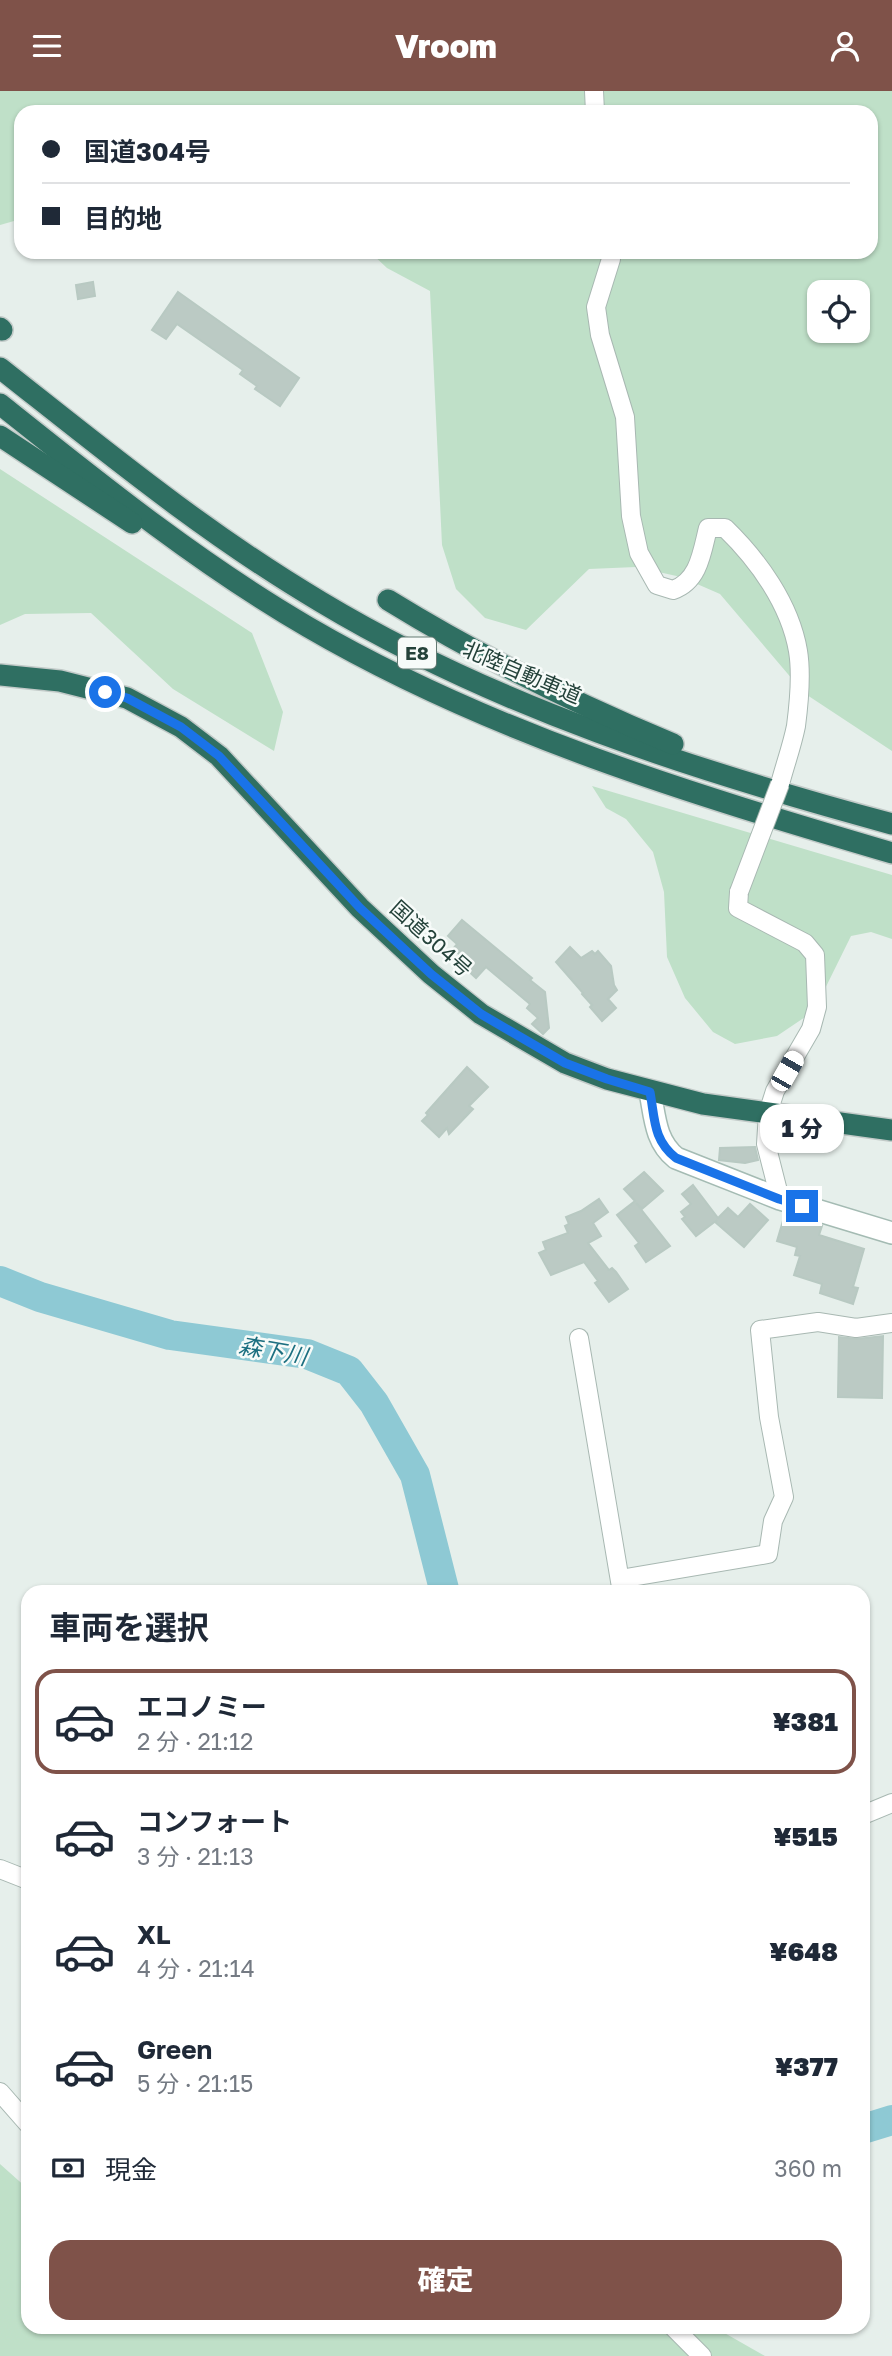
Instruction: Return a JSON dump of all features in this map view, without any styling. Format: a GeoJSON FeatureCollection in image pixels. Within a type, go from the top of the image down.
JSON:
{"type":"FeatureCollection","features":[{"type":"Feature","properties":{"kind":"highway","name":"北陸自動車道"},"geometry":{"type":"LineString","coordinates":[[0,368],[138,478],[197,521],[322,603],[393,641],[474,681],[657,753],[802,800],[892,822]]}},
{"type":"Feature","properties":{"kind":"highway","name":"E8"},"geometry":{"type":"LineString","coordinates":[[0,404],[121,500],[243,587],[309,628],[381,666],[465,707],[557,745],[662,783],[892,853]]}},
{"type":"Feature","properties":{"kind":"highway"},"geometry":{"type":"LineString","coordinates":[[0,436],[105,507],[243,587]]}},
{"type":"Feature","properties":{"kind":"highway"},"geometry":{"type":"LineString","coordinates":[[388,600],[454,641],[578,704],[721,764],[892,822]]}},
{"type":"Feature","properties":{"kind":"highway","name":"国道304号"},"geometry":{"type":"LineString","coordinates":[[2,679],[60,681],[127,698],[181,727],[219,756],[360,908],[431,974],[481,1014],[565,1063],[650,1092],[703,1104],[892,1130]]}},
{"type":"Feature","properties":{"kind":"street"},"geometry":{"type":"LineString","coordinates":[[611,259],[596,307],[600,335],[625,417],[631,516],[639,553],[657,585],[673,590],[690,581],[696,571],[708,528],[725,528],[750,553],[776,595],[792,629],[798,652],[800,689],[795,728],[780,783],[739,892],[738,908],[805,943],[815,955],[817,1007],[811,1029],[775,1091],[768,1113],[766,1144],[779,1199]]}},
{"type":"Feature","properties":{"kind":"street"},"geometry":{"type":"LineString","coordinates":[[650,1092],[658,1136],[676,1158],[779,1199],[892,1233]]}},
{"type":"Feature","properties":{"kind":"street"},"geometry":{"type":"LineString","coordinates":[[626,1585],[768,1554],[773,1521],[784,1497],[769,1417],[760,1330],[818,1322],[856,1328],[892,1323]]}},
{"type":"Feature","properties":{"kind":"street"},"geometry":{"type":"LineString","coordinates":[[579,1338],[621,1585]]}},
{"type":"Feature","properties":{"kind":"street"},"geometry":{"type":"LineString","coordinates":[[870,1812],[892,1803]]}},
{"type":"Feature","properties":{"kind":"street"},"geometry":{"type":"LineString","coordinates":[[0,1869],[21,1877]]}},
{"type":"Feature","properties":{"kind":"street"},"geometry":{"type":"LineString","coordinates":[[0,2092],[21,2116]]}},
{"type":"Feature","properties":{"kind":"street"},"geometry":{"type":"LineString","coordinates":[[680,2334],[702,2356]]}},
{"type":"Feature","properties":{"kind":"green space"},"geometry":{"type":"Polygon","coordinates":[[[0,91],[892,91],[892,751],[804,693],[720,594],[681,577],[636,567],[589,569],[526,630],[485,618],[456,589],[442,545],[430,291],[387,268],[377,259],[878,259],[878,105],[14,105],[14,221],[0,225],[0,91]]]}},
{"type":"Feature","properties":{"kind":"green space"},"geometry":{"type":"Polygon","coordinates":[[[0,469],[252,633],[283,712],[274,751],[173,689],[91,613],[25,614],[0,625],[0,469]]]}},
{"type":"Feature","properties":{"kind":"green space"},"geometry":{"type":"Polygon","coordinates":[[[592,786],[892,875],[892,939],[871,932],[851,936],[814,1011],[777,1036],[735,1044],[713,1032],[685,998],[667,957],[664,892],[653,852],[626,819],[606,808],[592,786]]]}},
{"type":"Feature","properties":{"kind":"green space"},"geometry":{"type":"Polygon","coordinates":[[[0,2164],[21,2183],[21,2334],[726,2334],[765,2356],[0,2356],[0,2164]]]}},
{"type":"Feature","properties":{"kind":"building"},"geometry":{"type":"Polygon","coordinates":[[[93,282],[95,296],[78,299],[76,285],[93,282]]]}},
{"type":"Feature","properties":{"kind":"building"},"geometry":{"type":"Polygon","coordinates":[[[178,292],[299,378],[280,406],[255,389],[257,386],[240,374],[243,370],[177,324],[166,339],[152,330],[178,292]]]}},
{"type":"Feature","properties":{"kind":"building"},"geometry":{"type":"Polygon","coordinates":[[[462,920],[545,992],[549,1028],[543,1034],[532,1024],[538,1018],[527,1008],[530,1004],[486,967],[476,978],[465,968],[469,963],[453,949],[457,944],[448,936],[462,920]]]}},
{"type":"Feature","properties":{"kind":"building"},"geometry":{"type":"Polygon","coordinates":[[[570,947],[581,958],[592,951],[595,954],[598,951],[611,966],[617,990],[608,999],[616,1008],[602,1021],[583,993],[556,962],[570,947]]]}},
{"type":"Feature","properties":{"kind":"building"},"geometry":{"type":"Polygon","coordinates":[[[467,1067],[488,1087],[469,1106],[473,1109],[449,1134],[447,1128],[439,1137],[422,1121],[467,1067]]]}},
{"type":"Feature","properties":{"kind":"building"},"geometry":{"type":"Polygon","coordinates":[[[755,1147],[758,1160],[745,1163],[719,1160],[720,1148],[755,1147]]]}},
{"type":"Feature","properties":{"kind":"building"},"geometry":{"type":"Polygon","coordinates":[[[644,1172],[663,1191],[642,1209],[636,1203],[670,1246],[646,1262],[635,1246],[639,1243],[617,1215],[635,1201],[624,1189],[644,1172]]]}},
{"type":"Feature","properties":{"kind":"building"},"geometry":{"type":"Polygon","coordinates":[[[693,1185],[718,1218],[728,1208],[738,1217],[750,1204],[768,1220],[744,1247],[715,1222],[717,1220],[696,1236],[682,1219],[685,1217],[681,1212],[691,1204],[682,1194],[693,1185]]]}},
{"type":"Feature","properties":{"kind":"building"},"geometry":{"type":"Polygon","coordinates":[[[599,1199],[608,1212],[593,1223],[601,1236],[588,1243],[628,1289],[609,1302],[584,1262],[551,1275],[539,1253],[546,1250],[543,1242],[568,1233],[565,1226],[569,1224],[566,1217],[599,1199]]]}},
{"type":"Feature","properties":{"kind":"building"},"geometry":{"type":"Polygon","coordinates":[[[785,1214],[822,1226],[819,1235],[864,1249],[853,1287],[858,1288],[853,1304],[820,1293],[822,1284],[794,1275],[800,1256],[795,1255],[797,1247],[777,1241],[785,1214]]]}},
{"type":"Feature","properties":{"kind":"building"},"geometry":{"type":"Polygon","coordinates":[[[883,1336],[882,1398],[838,1397],[839,1337],[857,1339],[883,1336]]]}},
{"type":"Feature","properties":{"kind":"waterway","name":"森下川"},"geometry":{"type":"LineString","coordinates":[[0,1281],[40,1297],[170,1335],[307,1354],[349,1371],[374,1403],[415,1475],[443,1585]]}},
{"type":"Feature","properties":{"kind":"waterway","name":"森下川"},"geometry":{"type":"LineString","coordinates":[[870,2127],[892,2120]]}},
{"type":"Feature","properties":{"kind":"route"},"geometry":{"type":"LineString","coordinates":[[105,692],[127,698],[181,727],[219,756],[360,908],[431,974],[481,1014],[565,1063],[650,1092],[658,1136],[676,1158],[802,1206]]}}]}
